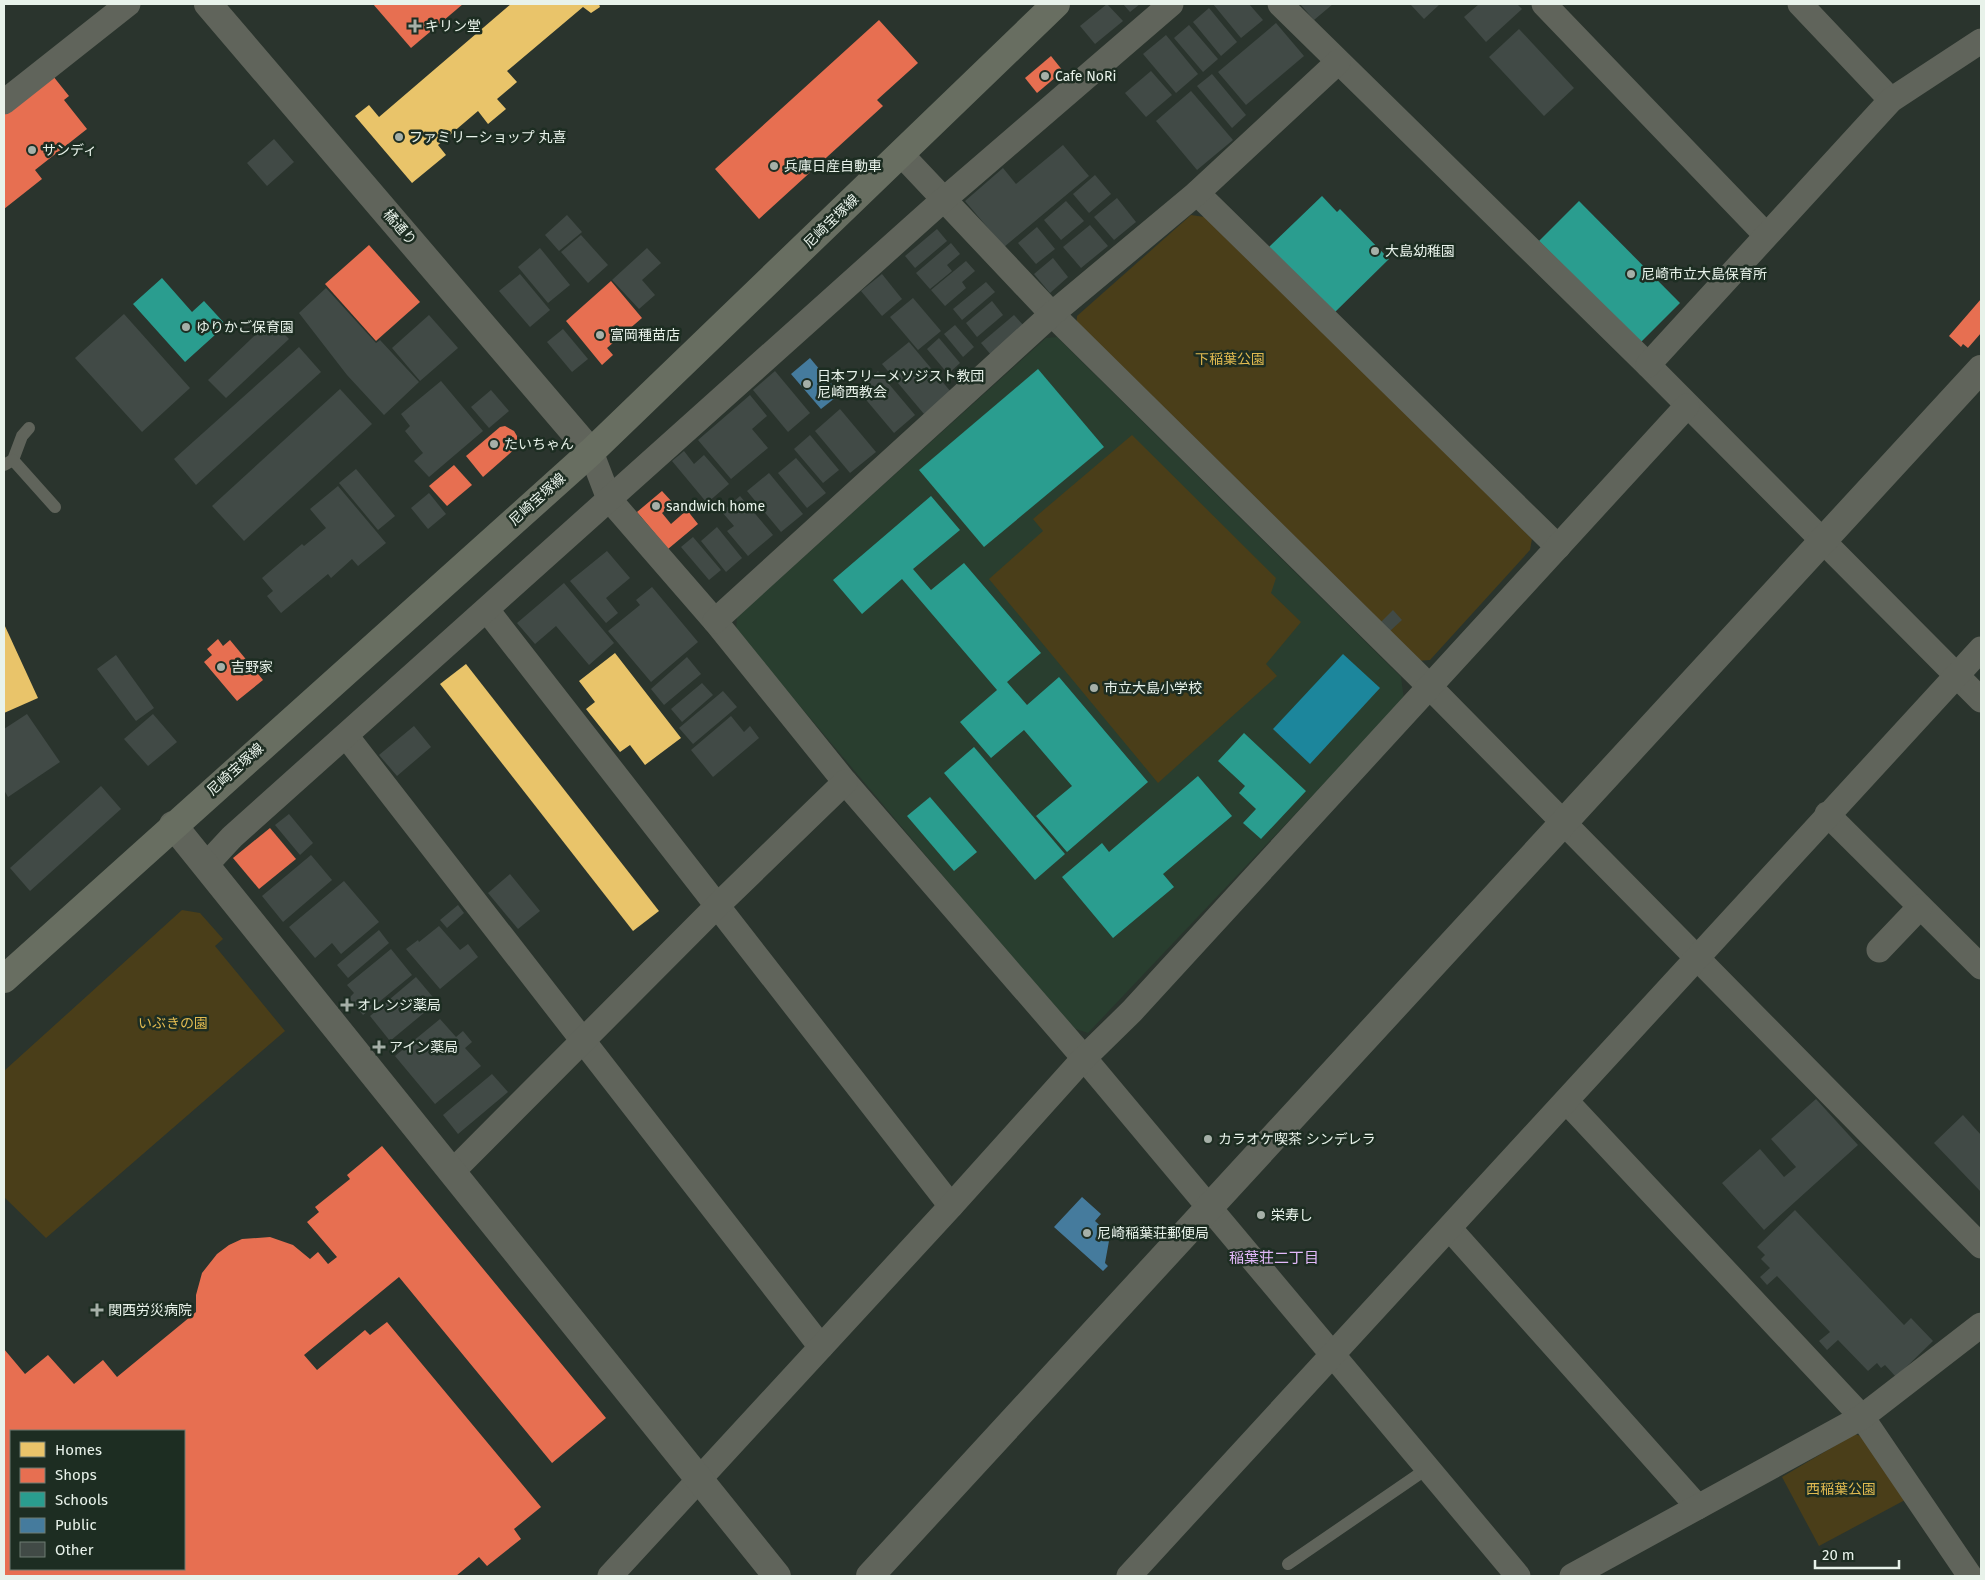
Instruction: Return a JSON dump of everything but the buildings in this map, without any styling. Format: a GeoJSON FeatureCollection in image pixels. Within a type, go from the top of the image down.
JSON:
{"type":"FeatureCollection","features":[{"type":"Feature","properties":{"kind":"main road","name":"尼崎宝塚線"},"geometry":{"type":"LineString","coordinates":[[5,973],[591,452],[1056,4]]}},
{"type":"Feature","properties":{"kind":"street"},"geometry":{"type":"LineString","coordinates":[[4,102],[128,4]]}},
{"type":"Feature","properties":{"kind":"street","name":"橘通り"},"geometry":{"type":"LineString","coordinates":[[208,4],[591,452]]}},
{"type":"Feature","properties":{"kind":"street"},"geometry":{"type":"LineString","coordinates":[[206,865],[232,837],[346,737],[609,499],[943,201],[1171,4]]}},
{"type":"Feature","properties":{"kind":"street"},"geometry":{"type":"LineString","coordinates":[[1280,4],[1648,365],[1981,700]]}},
{"type":"Feature","properties":{"kind":"street"},"geometry":{"type":"LineString","coordinates":[[1544,4],[1766,235]]}},
{"type":"Feature","properties":{"kind":"street"},"geometry":{"type":"LineString","coordinates":[[1800,4],[1890,100]]}},
{"type":"Feature","properties":{"kind":"street"},"geometry":{"type":"LineString","coordinates":[[1648,365],[1890,100],[1981,41]]}},
{"type":"Feature","properties":{"kind":"street"},"geometry":{"type":"LineString","coordinates":[[715,621],[1052,314],[1197,193],[1338,62]]}},
{"type":"Feature","properties":{"kind":"street"},"geometry":{"type":"LineString","coordinates":[[901,154],[943,201],[1052,314],[1430,687],[1981,1246]]}},
{"type":"Feature","properties":{"kind":"street"},"geometry":{"type":"LineString","coordinates":[[1197,193],[1558,547]]}},
{"type":"Feature","properties":{"kind":"street"},"geometry":{"type":"LineString","coordinates":[[870,1576],[1981,369]]}},
{"type":"Feature","properties":{"kind":"street"},"geometry":{"type":"LineString","coordinates":[[610,1576],[822,1347],[1084,1058],[1132,1011],[1688,406]]}},
{"type":"Feature","properties":{"kind":"street"},"geometry":{"type":"LineString","coordinates":[[591,452],[609,499],[715,621],[844,782],[1084,1058],[1334,1354],[1518,1576]]}},
{"type":"Feature","properties":{"kind":"street"},"geometry":{"type":"LineString","coordinates":[[487,610],[716,907],[951,1206]]}},
{"type":"Feature","properties":{"kind":"street"},"geometry":{"type":"LineString","coordinates":[[1129,1576],[1567,1102],[1827,814],[1981,649]]}},
{"type":"Feature","properties":{"kind":"street"},"geometry":{"type":"LineString","coordinates":[[346,737],[822,1347]]}},
{"type":"Feature","properties":{"kind":"street"},"geometry":{"type":"LineString","coordinates":[[452,1172],[716,907],[844,782]]}},
{"type":"Feature","properties":{"kind":"street"},"geometry":{"type":"LineString","coordinates":[[1827,814],[1981,967]]}},
{"type":"Feature","properties":{"kind":"street"},"geometry":{"type":"LineString","coordinates":[[173,825],[777,1576]]}},
{"type":"Feature","properties":{"kind":"street"},"geometry":{"type":"LineString","coordinates":[[1880,950],[1920,907]]}},
{"type":"Feature","properties":{"kind":"street"},"geometry":{"type":"LineString","coordinates":[[1567,1102],[1862,1417],[1972,1574]]}},
{"type":"Feature","properties":{"kind":"street"},"geometry":{"type":"LineString","coordinates":[[1450,1229],[1698,1506]]}},
{"type":"Feature","properties":{"kind":"street"},"geometry":{"type":"LineString","coordinates":[[1572,1576],[1862,1417],[1981,1325]]}},
{"type":"Feature","properties":{"kind":"lane"},"geometry":{"type":"LineString","coordinates":[[29,428],[22,436],[8,463],[55,507]]}},
{"type":"Feature","properties":{"kind":"lane"},"geometry":{"type":"LineString","coordinates":[[1288,1564],[1428,1468]]}},
{"type":"Feature","properties":{"kind":"shaded area","name":"市立大島小学校"},"geometry":{"type":"Polygon","coordinates":[[[1057,337],[1401,677],[1404,699],[1088,1033],[1070,1027],[736,630],[737,617],[1046,338],[1057,337]]]}},
{"type":"Feature","properties":{"kind":"green space","name":"下稲葉公園"},"geometry":{"type":"Polygon","coordinates":[[[1191,215],[1211,218],[1532,539],[1530,550],[1430,660],[1415,661],[1076,327],[1077,316],[1191,215]]]}},
{"type":"Feature","properties":{"kind":"green space"},"geometry":{"type":"Polygon","coordinates":[[[1132,435],[1276,578],[1271,593],[1301,622],[1266,664],[1277,676],[1158,783],[989,579],[1043,531],[1033,519],[1132,435]]]}},
{"type":"Feature","properties":{"kind":"green space","name":"いぶきの園"},"geometry":{"type":"Polygon","coordinates":[[[182,910],[200,913],[223,939],[215,946],[285,1031],[46,1238],[4,1197],[4,1071],[182,910]]]}},
{"type":"Feature","properties":{"kind":"green space","name":"西稲葉公園"},"geometry":{"type":"Polygon","coordinates":[[[1855,1434],[1863,1437],[1905,1500],[1819,1546],[1782,1477],[1855,1434]]]}},
{"type":"Feature","properties":{"kind":"water"},"geometry":{"type":"Polygon","coordinates":[[[1343,654],[1380,688],[1310,764],[1273,729],[1343,654]]]}},
{"type":"Feature","properties":{"kind":"place","name":"キリン堂"},"geometry":{"type":"Point","coordinates":[415,26]}},
{"type":"Feature","properties":{"kind":"place","name":"Cafe NoRi"},"geometry":{"type":"Point","coordinates":[1045,76]}},
{"type":"Feature","properties":{"kind":"place","name":"ファミリーショップ 丸喜"},"geometry":{"type":"Point","coordinates":[399,137]}},
{"type":"Feature","properties":{"kind":"place","name":"サンディ"},"geometry":{"type":"Point","coordinates":[32,150]}},
{"type":"Feature","properties":{"kind":"place","name":"兵庫日産自動車"},"geometry":{"type":"Point","coordinates":[774,166]}},
{"type":"Feature","properties":{"kind":"place","name":"大島幼稚園"},"geometry":{"type":"Point","coordinates":[1375,251]}},
{"type":"Feature","properties":{"kind":"place","name":"尼崎市立大島保育所"},"geometry":{"type":"Point","coordinates":[1631,274]}},
{"type":"Feature","properties":{"kind":"place","name":"ゆりかご保育園"},"geometry":{"type":"Point","coordinates":[186,327]}},
{"type":"Feature","properties":{"kind":"place","name":"富岡種苗店"},"geometry":{"type":"Point","coordinates":[600,335]}},
{"type":"Feature","properties":{"kind":"place","name":"日本フリーメソジスト教団 尼崎西教会"},"geometry":{"type":"Point","coordinates":[807,384]}},
{"type":"Feature","properties":{"kind":"place","name":"たいちゃん"},"geometry":{"type":"Point","coordinates":[494,444]}},
{"type":"Feature","properties":{"kind":"place","name":"sandwich home"},"geometry":{"type":"Point","coordinates":[656,506]}},
{"type":"Feature","properties":{"kind":"place","name":"吉野家"},"geometry":{"type":"Point","coordinates":[221,667]}},
{"type":"Feature","properties":{"kind":"place","name":"市立大島小学校"},"geometry":{"type":"Point","coordinates":[1094,688]}},
{"type":"Feature","properties":{"kind":"place","name":"オレンジ薬局"},"geometry":{"type":"Point","coordinates":[347,1005]}},
{"type":"Feature","properties":{"kind":"place","name":"アイン薬局"},"geometry":{"type":"Point","coordinates":[379,1047]}},
{"type":"Feature","properties":{"kind":"place","name":"カラオケ喫茶 シンデレラ"},"geometry":{"type":"Point","coordinates":[1208,1139]}},
{"type":"Feature","properties":{"kind":"place","name":"栄寿し"},"geometry":{"type":"Point","coordinates":[1261,1215]}},
{"type":"Feature","properties":{"kind":"place","name":"尼崎稲葉荘郵便局"},"geometry":{"type":"Point","coordinates":[1087,1233]}},
{"type":"Feature","properties":{"kind":"place","name":"関西労災病院"},"geometry":{"type":"Point","coordinates":[97,1310]}},
{"type":"Feature","properties":{"kind":"district","name":"稲葉荘二丁目"},"geometry":{"type":"Point","coordinates":[1274,1258]}}]}
